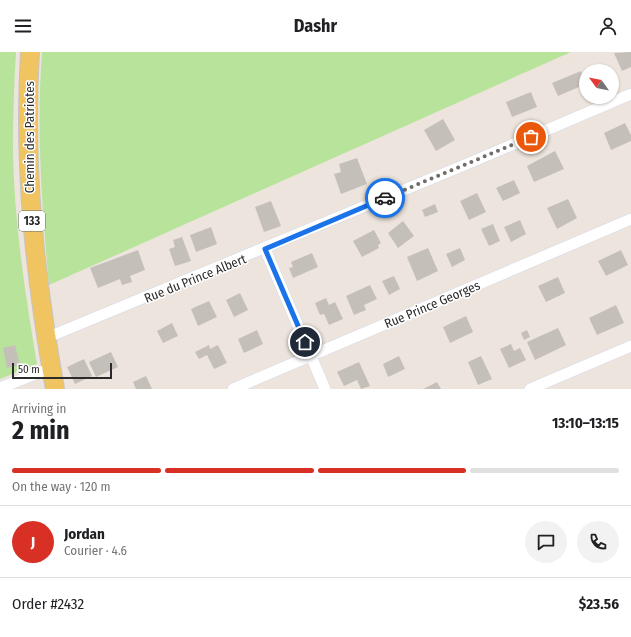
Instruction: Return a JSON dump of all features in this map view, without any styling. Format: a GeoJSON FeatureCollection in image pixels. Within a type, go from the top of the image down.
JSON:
{"type":"FeatureCollection","features":[{"type":"Feature","properties":{"kind":"main road","name":"Chemin des Patriotes"},"geometry":{"type":"LineString","coordinates":[[30,52],[27,127],[28,169],[34,244],[46,338],[55,389]]}},
{"type":"Feature","properties":{"kind":"street","name":"Rue du Prince Albert"},"geometry":{"type":"LineString","coordinates":[[46,338],[265,249],[631,94]]}},
{"type":"Feature","properties":{"kind":"street","name":"Rue Prince Georges"},"geometry":{"type":"LineString","coordinates":[[233,389],[631,219]]}},
{"type":"Feature","properties":{"kind":"street"},"geometry":{"type":"LineString","coordinates":[[265,249],[326,389]]}},
{"type":"Feature","properties":{"kind":"street"},"geometry":{"type":"LineString","coordinates":[[530,389],[631,346]]}},
{"type":"Feature","properties":{"kind":"street"},"geometry":{"type":"LineString","coordinates":[[0,388],[51,368]]}},
{"type":"Feature","properties":{"kind":"green space"},"geometry":{"type":"Polygon","coordinates":[[[0,52],[16,52],[13,150],[15,204],[24,284],[37,364],[0,379],[0,52]]]}},
{"type":"Feature","properties":{"kind":"green space"},"geometry":{"type":"Polygon","coordinates":[[[42,52],[571,52],[49,285],[42,198],[40,139],[40,81],[42,52]]]}},
{"type":"Feature","properties":{"kind":"building"},"geometry":{"type":"Polygon","coordinates":[[[631,52],[631,67],[622,71],[614,53],[631,52]]]}},
{"type":"Feature","properties":{"kind":"building"},"geometry":{"type":"Polygon","coordinates":[[[579,72],[579,87],[558,96],[552,83],[579,72]]]}},
{"type":"Feature","properties":{"kind":"building"},"geometry":{"type":"Polygon","coordinates":[[[531,92],[537,107],[512,117],[506,102],[531,92]]]}},
{"type":"Feature","properties":{"kind":"building"},"geometry":{"type":"Polygon","coordinates":[[[443,119],[455,140],[436,151],[424,130],[443,119]]]}},
{"type":"Feature","properties":{"kind":"building"},"geometry":{"type":"Polygon","coordinates":[[[625,123],[631,135],[631,141],[611,150],[604,133],[625,123]]]}},
{"type":"Feature","properties":{"kind":"building"},"geometry":{"type":"Polygon","coordinates":[[[555,151],[564,169],[534,182],[527,166],[555,151]]]}},
{"type":"Feature","properties":{"kind":"building"},"geometry":{"type":"Polygon","coordinates":[[[357,158],[367,184],[341,194],[334,174],[341,172],[339,164],[357,158]]]}},
{"type":"Feature","properties":{"kind":"building"},"geometry":{"type":"Polygon","coordinates":[[[514,180],[520,193],[503,201],[496,188],[514,180]]]}},
{"type":"Feature","properties":{"kind":"building"},"geometry":{"type":"Polygon","coordinates":[[[477,193],[486,212],[469,220],[460,201],[477,193]]]}},
{"type":"Feature","properties":{"kind":"building"},"geometry":{"type":"Polygon","coordinates":[[[568,199],[577,218],[557,229],[547,208],[568,199]]]}},
{"type":"Feature","properties":{"kind":"building"},"geometry":{"type":"Polygon","coordinates":[[[271,201],[281,226],[264,232],[255,207],[271,201]]]}},
{"type":"Feature","properties":{"kind":"building"},"geometry":{"type":"Polygon","coordinates":[[[435,204],[438,212],[425,217],[422,210],[435,204]]]}},
{"type":"Feature","properties":{"kind":"building"},"geometry":{"type":"Polygon","coordinates":[[[520,220],[526,234],[511,242],[504,227],[520,220]]]}},
{"type":"Feature","properties":{"kind":"building"},"geometry":{"type":"Polygon","coordinates":[[[403,221],[414,236],[398,248],[388,233],[403,221]]]}},
{"type":"Feature","properties":{"kind":"building"},"geometry":{"type":"Polygon","coordinates":[[[493,224],[500,241],[489,246],[481,229],[493,224]]]}},
{"type":"Feature","properties":{"kind":"building"},"geometry":{"type":"Polygon","coordinates":[[[211,227],[217,244],[196,252],[190,235],[211,227]]]}},
{"type":"Feature","properties":{"kind":"building"},"geometry":{"type":"Polygon","coordinates":[[[374,230],[381,243],[378,245],[379,248],[362,257],[353,241],[374,230]]]}},
{"type":"Feature","properties":{"kind":"building"},"geometry":{"type":"Polygon","coordinates":[[[182,237],[191,261],[175,266],[169,249],[175,247],[173,240],[182,237]]]}},
{"type":"Feature","properties":{"kind":"building"},"geometry":{"type":"Polygon","coordinates":[[[428,248],[438,271],[417,281],[407,257],[428,248]]]}},
{"type":"Feature","properties":{"kind":"building"},"geometry":{"type":"Polygon","coordinates":[[[460,248],[465,260],[452,267],[446,254],[460,248]]]}},
{"type":"Feature","properties":{"kind":"building"},"geometry":{"type":"Polygon","coordinates":[[[138,250],[145,270],[130,276],[132,282],[122,285],[120,279],[98,288],[90,268],[138,250]]]}},
{"type":"Feature","properties":{"kind":"building"},"geometry":{"type":"Polygon","coordinates":[[[621,250],[628,265],[606,276],[598,261],[621,250]]]}},
{"type":"Feature","properties":{"kind":"building"},"geometry":{"type":"Polygon","coordinates":[[[312,253],[318,267],[293,278],[289,268],[293,267],[291,262],[312,253]]]}},
{"type":"Feature","properties":{"kind":"building"},"geometry":{"type":"Polygon","coordinates":[[[394,276],[400,289],[389,295],[382,281],[394,276]]]}},
{"type":"Feature","properties":{"kind":"building"},"geometry":{"type":"Polygon","coordinates":[[[558,277],[565,293],[546,302],[538,286],[558,277]]]}},
{"type":"Feature","properties":{"kind":"building"},"geometry":{"type":"Polygon","coordinates":[[[370,285],[377,299],[364,305],[366,310],[354,315],[346,296],[370,285]]]}},
{"type":"Feature","properties":{"kind":"building"},"geometry":{"type":"Polygon","coordinates":[[[240,293],[248,310],[234,317],[226,300],[240,293]]]}},
{"type":"Feature","properties":{"kind":"building"},"geometry":{"type":"Polygon","coordinates":[[[326,298],[329,305],[335,302],[343,319],[329,325],[324,314],[320,315],[315,303],[326,298]]]}},
{"type":"Feature","properties":{"kind":"building"},"geometry":{"type":"Polygon","coordinates":[[[209,301],[217,317],[198,326],[191,309],[209,301]]]}},
{"type":"Feature","properties":{"kind":"building"},"geometry":{"type":"Polygon","coordinates":[[[616,305],[624,323],[597,335],[589,318],[616,305]]]}},
{"type":"Feature","properties":{"kind":"building"},"geometry":{"type":"Polygon","coordinates":[[[466,316],[473,332],[450,343],[443,327],[466,316]]]}},
{"type":"Feature","properties":{"kind":"building"},"geometry":{"type":"Polygon","coordinates":[[[172,323],[178,336],[163,343],[157,331],[172,323]]]}},
{"type":"Feature","properties":{"kind":"building"},"geometry":{"type":"Polygon","coordinates":[[[558,328],[566,345],[535,360],[527,342],[558,328]]]}},
{"type":"Feature","properties":{"kind":"building"},"geometry":{"type":"Polygon","coordinates":[[[257,330],[263,344],[244,353],[238,339],[257,330]]]}},
{"type":"Feature","properties":{"kind":"building"},"geometry":{"type":"Polygon","coordinates":[[[527,330],[530,337],[524,340],[521,333],[527,330]]]}},
{"type":"Feature","properties":{"kind":"building"},"geometry":{"type":"Polygon","coordinates":[[[511,344],[514,351],[520,348],[526,360],[509,368],[500,349],[511,344]]]}},
{"type":"Feature","properties":{"kind":"building"},"geometry":{"type":"Polygon","coordinates":[[[15,345],[20,365],[7,368],[3,348],[15,345]]]}},
{"type":"Feature","properties":{"kind":"building"},"geometry":{"type":"Polygon","coordinates":[[[209,345],[210,349],[218,345],[227,363],[214,369],[207,355],[199,359],[195,352],[209,345]]]}},
{"type":"Feature","properties":{"kind":"building"},"geometry":{"type":"Polygon","coordinates":[[[111,352],[118,367],[96,377],[89,362],[111,352]]]}},
{"type":"Feature","properties":{"kind":"building"},"geometry":{"type":"Polygon","coordinates":[[[399,356],[405,369],[388,377],[383,364],[399,356]]]}},
{"type":"Feature","properties":{"kind":"building"},"geometry":{"type":"Polygon","coordinates":[[[481,356],[492,379],[478,385],[468,362],[481,356]]]}},
{"type":"Feature","properties":{"kind":"building"},"geometry":{"type":"Polygon","coordinates":[[[84,359],[92,376],[75,384],[67,367],[84,359]]]}},
{"type":"Feature","properties":{"kind":"building"},"geometry":{"type":"Polygon","coordinates":[[[359,362],[370,386],[361,389],[357,380],[344,386],[337,372],[359,362]]]}},
{"type":"Feature","properties":{"kind":"building"},"geometry":{"type":"Polygon","coordinates":[[[146,376],[152,389],[136,389],[133,382],[146,376]]]}},
{"type":"Feature","properties":{"kind":"building"},"geometry":{"type":"Polygon","coordinates":[[[437,382],[441,389],[423,389],[437,382]]]}},
{"type":"Feature","properties":{"kind":"way so far"},"geometry":{"type":"LineString","coordinates":[[385,198],[531,137]]}},
{"type":"Feature","properties":{"kind":"route"},"geometry":{"type":"LineString","coordinates":[[305,342],[265,249],[385,198]]}}]}
